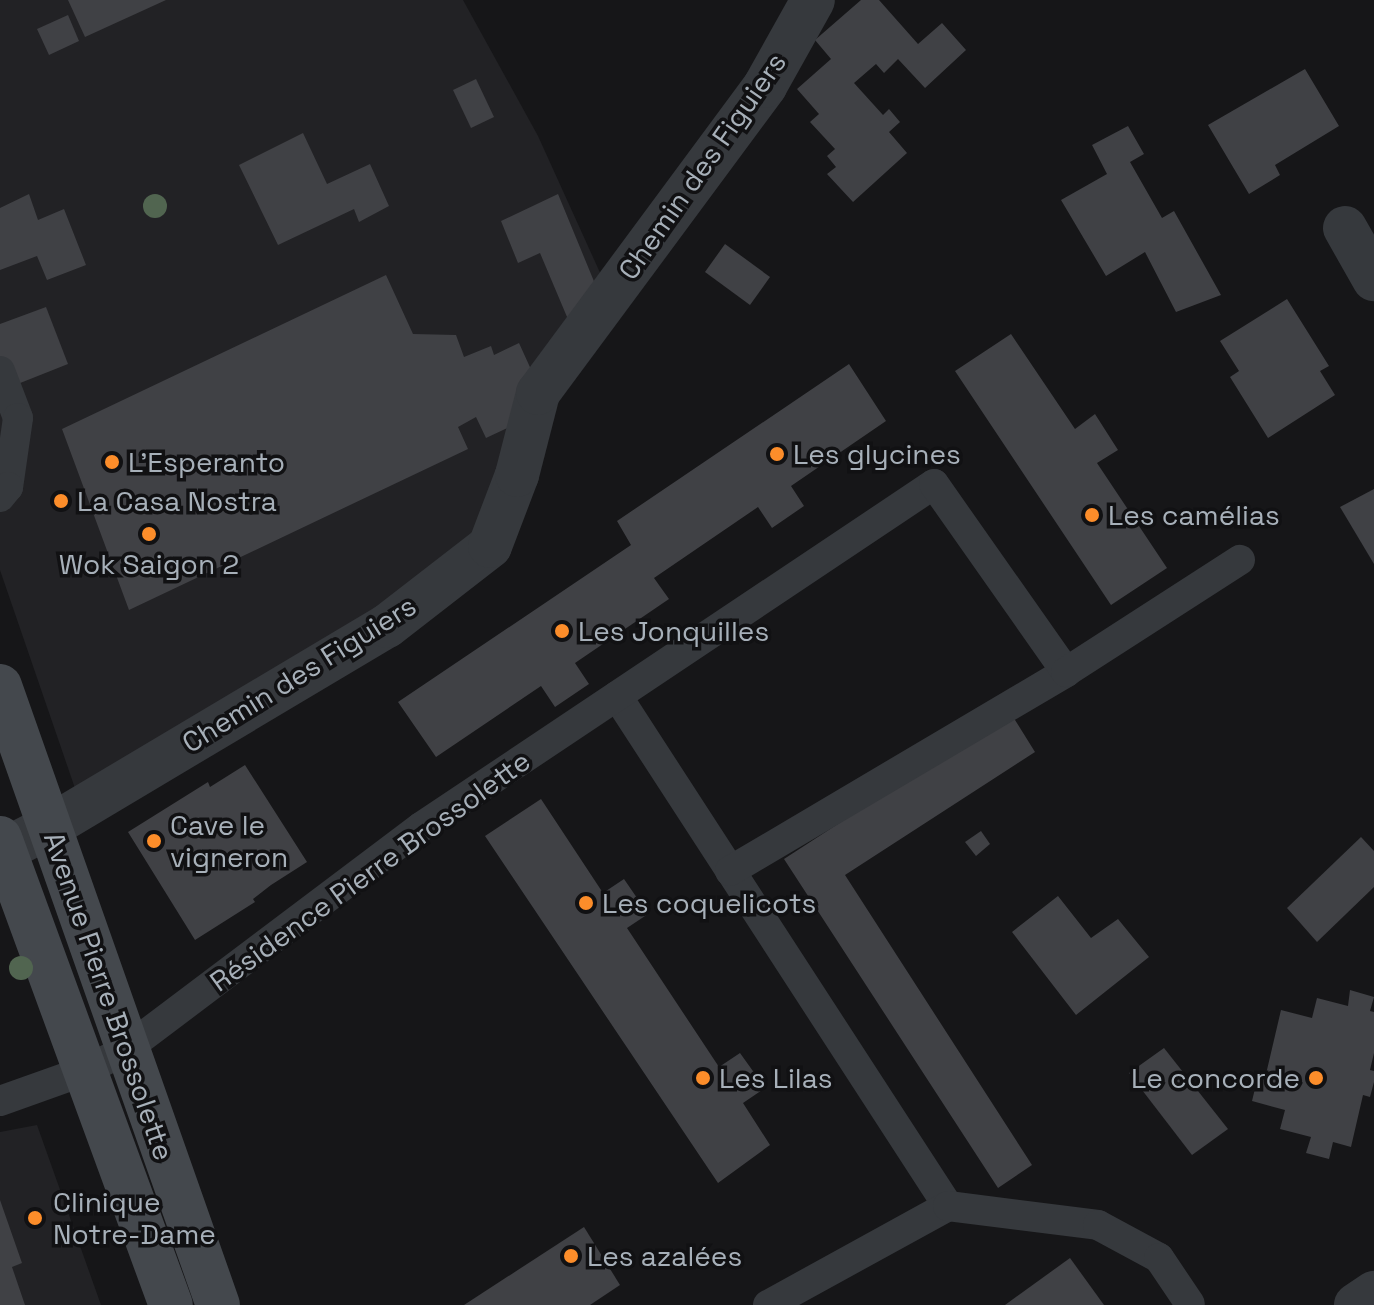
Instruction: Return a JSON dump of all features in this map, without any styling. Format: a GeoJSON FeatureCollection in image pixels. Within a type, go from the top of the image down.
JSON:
{"type":"FeatureCollection","features":[{"type":"Feature","properties":{"kind":"main road","name":"Avenue Pierre Brossolette"},"geometry":{"type":"LineString","coordinates":[[0,686],[51,826],[125,1050],[218,1305]]}},
{"type":"Feature","properties":{"kind":"main road","name":"Avenue Pierre Brossolette"},"geometry":{"type":"LineString","coordinates":[[2,844],[171,1305]]}},
{"type":"Feature","properties":{"kind":"street","name":"Chemin des Figuiers"},"geometry":{"type":"LineString","coordinates":[[2,844],[51,826],[387,626],[490,546],[517,475],[538,393],[765,86],[813,0]]}},
{"type":"Feature","properties":{"kind":"street"},"geometry":{"type":"LineString","coordinates":[[1345,228],[1374,279]]}},
{"type":"Feature","properties":{"kind":"street"},"geometry":{"type":"LineString","coordinates":[[1356,1305],[1374,1293]]}},
{"type":"Feature","properties":{"kind":"lane"},"geometry":{"type":"LineString","coordinates":[[0,371],[18,418],[8,487],[0,497]]}},
{"type":"Feature","properties":{"kind":"lane","name":"Résidence Pierre Brossolette"},"geometry":{"type":"LineString","coordinates":[[0,1101],[87,1070],[125,1050],[421,827],[934,484],[1066,672]]}},
{"type":"Feature","properties":{"kind":"lane"},"geometry":{"type":"LineString","coordinates":[[730,871],[1066,672],[1240,560]]}},
{"type":"Feature","properties":{"kind":"lane"},"geometry":{"type":"LineString","coordinates":[[617,696],[948,1206]]}},
{"type":"Feature","properties":{"kind":"lane"},"geometry":{"type":"LineString","coordinates":[[768,1305],[948,1206],[1098,1225],[1159,1258],[1190,1304]]}},
{"type":"Feature","properties":{"kind":"shaded area"},"geometry":{"type":"Polygon","coordinates":[[[0,0],[463,0],[538,136],[607,288],[483,541],[78,797],[0,570],[0,0]]]}},
{"type":"Feature","properties":{"kind":"shaded area","name":"Clinique Notre-Dame"},"geometry":{"type":"Polygon","coordinates":[[[37,1125],[101,1305],[0,1305],[0,1132],[37,1125]]]}},
{"type":"Feature","properties":{"kind":"building"},"geometry":{"type":"Polygon","coordinates":[[[68,0],[166,0],[85,37],[68,0]]]}},
{"type":"Feature","properties":{"kind":"building"},"geometry":{"type":"Polygon","coordinates":[[[861,0],[879,0],[918,44],[942,23],[966,50],[925,88],[898,59],[884,73],[876,64],[854,83],[883,115],[889,109],[900,122],[889,132],[907,153],[853,202],[827,174],[836,167],[827,156],[835,149],[810,122],[819,114],[797,89],[831,59],[815,40],[861,0]]]}},
{"type":"Feature","properties":{"kind":"building"},"geometry":{"type":"Polygon","coordinates":[[[68,15],[79,41],[49,55],[37,29],[68,15]]]}},
{"type":"Feature","properties":{"kind":"building"},"geometry":{"type":"Polygon","coordinates":[[[1305,69],[1339,126],[1275,165],[1280,175],[1249,194],[1208,125],[1305,69]]]}},
{"type":"Feature","properties":{"kind":"building"},"geometry":{"type":"Polygon","coordinates":[[[476,79],[494,117],[471,128],[453,90],[476,79]]]}},
{"type":"Feature","properties":{"kind":"building"},"geometry":{"type":"Polygon","coordinates":[[[1128,126],[1144,154],[1130,162],[1162,218],[1174,211],[1221,295],[1176,312],[1145,252],[1106,276],[1061,200],[1107,174],[1092,145],[1128,126]]]}},
{"type":"Feature","properties":{"kind":"building"},"geometry":{"type":"Polygon","coordinates":[[[303,133],[327,184],[370,164],[389,206],[359,222],[354,209],[278,245],[239,165],[303,133]]]}},
{"type":"Feature","properties":{"kind":"building"},"geometry":{"type":"Polygon","coordinates":[[[29,194],[38,220],[64,209],[86,265],[47,280],[37,256],[0,270],[0,208],[29,194]]]}},
{"type":"Feature","properties":{"kind":"building"},"geometry":{"type":"Polygon","coordinates":[[[558,194],[598,291],[570,324],[540,253],[518,263],[501,221],[558,194]]]}},
{"type":"Feature","properties":{"kind":"building"},"geometry":{"type":"Polygon","coordinates":[[[725,244],[770,277],[750,305],[705,272],[725,244]]]}},
{"type":"Feature","properties":{"kind":"building"},"geometry":{"type":"Polygon","coordinates":[[[386,275],[413,334],[456,335],[464,357],[491,346],[494,355],[519,343],[534,376],[518,423],[486,438],[476,417],[458,427],[468,449],[129,610],[62,429],[386,275]]]}},
{"type":"Feature","properties":{"kind":"building"},"geometry":{"type":"Polygon","coordinates":[[[1287,299],[1329,366],[1320,371],[1335,395],[1268,438],[1230,377],[1239,371],[1220,341],[1287,299]]]}},
{"type":"Feature","properties":{"kind":"building"},"geometry":{"type":"Polygon","coordinates":[[[46,307],[68,364],[0,391],[0,324],[46,307]]]}},
{"type":"Feature","properties":{"kind":"building","name":"Les camélias"},"geometry":{"type":"Polygon","coordinates":[[[1011,334],[1075,429],[1095,414],[1118,450],[1097,463],[1167,568],[1111,605],[955,371],[1011,334]]]}},
{"type":"Feature","properties":{"kind":"building"},"geometry":{"type":"Polygon","coordinates":[[[849,364],[886,421],[791,486],[804,506],[772,528],[758,507],[654,578],[669,599],[575,663],[589,684],[555,707],[541,686],[436,757],[398,702],[631,545],[617,521],[849,364]]]}},
{"type":"Feature","properties":{"kind":"building"},"geometry":{"type":"Polygon","coordinates":[[[1374,489],[1374,564],[1340,507],[1374,489]]]}},
{"type":"Feature","properties":{"kind":"building"},"geometry":{"type":"Polygon","coordinates":[[[1010,712],[1035,752],[845,875],[1032,1165],[998,1188],[784,859],[1010,712]]]}},
{"type":"Feature","properties":{"kind":"building"},"geometry":{"type":"Polygon","coordinates":[[[245,765],[307,862],[271,885],[253,899],[255,902],[195,940],[128,832],[208,782],[210,787],[245,765]]]}},
{"type":"Feature","properties":{"kind":"building"},"geometry":{"type":"Polygon","coordinates":[[[541,799],[603,893],[624,879],[648,914],[627,928],[719,1067],[740,1053],[765,1088],[743,1103],[770,1145],[718,1183],[485,836],[541,799]]]}},
{"type":"Feature","properties":{"kind":"building"},"geometry":{"type":"Polygon","coordinates":[[[981,831],[990,844],[976,856],[965,842],[981,831]]]}},
{"type":"Feature","properties":{"kind":"building"},"geometry":{"type":"Polygon","coordinates":[[[1361,837],[1374,851],[1374,887],[1317,942],[1287,908],[1361,837]]]}},
{"type":"Feature","properties":{"kind":"building"},"geometry":{"type":"Polygon","coordinates":[[[1058,896],[1091,938],[1118,919],[1149,957],[1076,1015],[1012,932],[1058,896]]]}},
{"type":"Feature","properties":{"kind":"building","name":"Le concorde"},"geometry":{"type":"Polygon","coordinates":[[[1350,990],[1374,997],[1370,1011],[1374,1012],[1374,1053],[1370,1070],[1374,1071],[1374,1082],[1370,1097],[1363,1095],[1351,1147],[1333,1142],[1329,1159],[1306,1153],[1311,1137],[1280,1129],[1285,1110],[1252,1101],[1259,1072],[1266,1074],[1281,1010],[1312,1018],[1317,998],[1348,1006],[1350,990]]]}},
{"type":"Feature","properties":{"kind":"building"},"geometry":{"type":"Polygon","coordinates":[[[1164,1048],[1228,1129],[1192,1155],[1129,1073],[1164,1048]]]}},
{"type":"Feature","properties":{"kind":"building"},"geometry":{"type":"Polygon","coordinates":[[[0,1200],[22,1263],[12,1267],[25,1305],[0,1305],[0,1200]]]}},
{"type":"Feature","properties":{"kind":"building","name":"Les azalées"},"geometry":{"type":"Polygon","coordinates":[[[584,1227],[620,1285],[590,1305],[464,1305],[584,1227]]]}},
{"type":"Feature","properties":{"kind":"building"},"geometry":{"type":"Polygon","coordinates":[[[1070,1258],[1104,1305],[1005,1305],[1070,1258]]]}},
{"type":"Feature","properties":{"kind":"place","name":"Les glycines"},"geometry":{"type":"Point","coordinates":[777,454]}},
{"type":"Feature","properties":{"kind":"place","name":"L'Esperanto"},"geometry":{"type":"Point","coordinates":[112,462]}},
{"type":"Feature","properties":{"kind":"place","name":"La Casa Nostra"},"geometry":{"type":"Point","coordinates":[61,501]}},
{"type":"Feature","properties":{"kind":"place","name":"Les camélias"},"geometry":{"type":"Point","coordinates":[1092,515]}},
{"type":"Feature","properties":{"kind":"place","name":"Wok Saigon 2"},"geometry":{"type":"Point","coordinates":[149,534]}},
{"type":"Feature","properties":{"kind":"place","name":"Les Jonquilles"},"geometry":{"type":"Point","coordinates":[562,631]}},
{"type":"Feature","properties":{"kind":"place","name":"Cave le vigneron"},"geometry":{"type":"Point","coordinates":[154,841]}},
{"type":"Feature","properties":{"kind":"place","name":"Les coquelicots"},"geometry":{"type":"Point","coordinates":[586,903]}},
{"type":"Feature","properties":{"kind":"place","name":"Les Lilas"},"geometry":{"type":"Point","coordinates":[703,1078]}},
{"type":"Feature","properties":{"kind":"place","name":"Le concorde"},"geometry":{"type":"Point","coordinates":[1316,1078]}},
{"type":"Feature","properties":{"kind":"place","name":"Clinique Notre-Dame"},"geometry":{"type":"Point","coordinates":[35,1218]}},
{"type":"Feature","properties":{"kind":"place","name":"Les azalées"},"geometry":{"type":"Point","coordinates":[571,1256]}}]}
